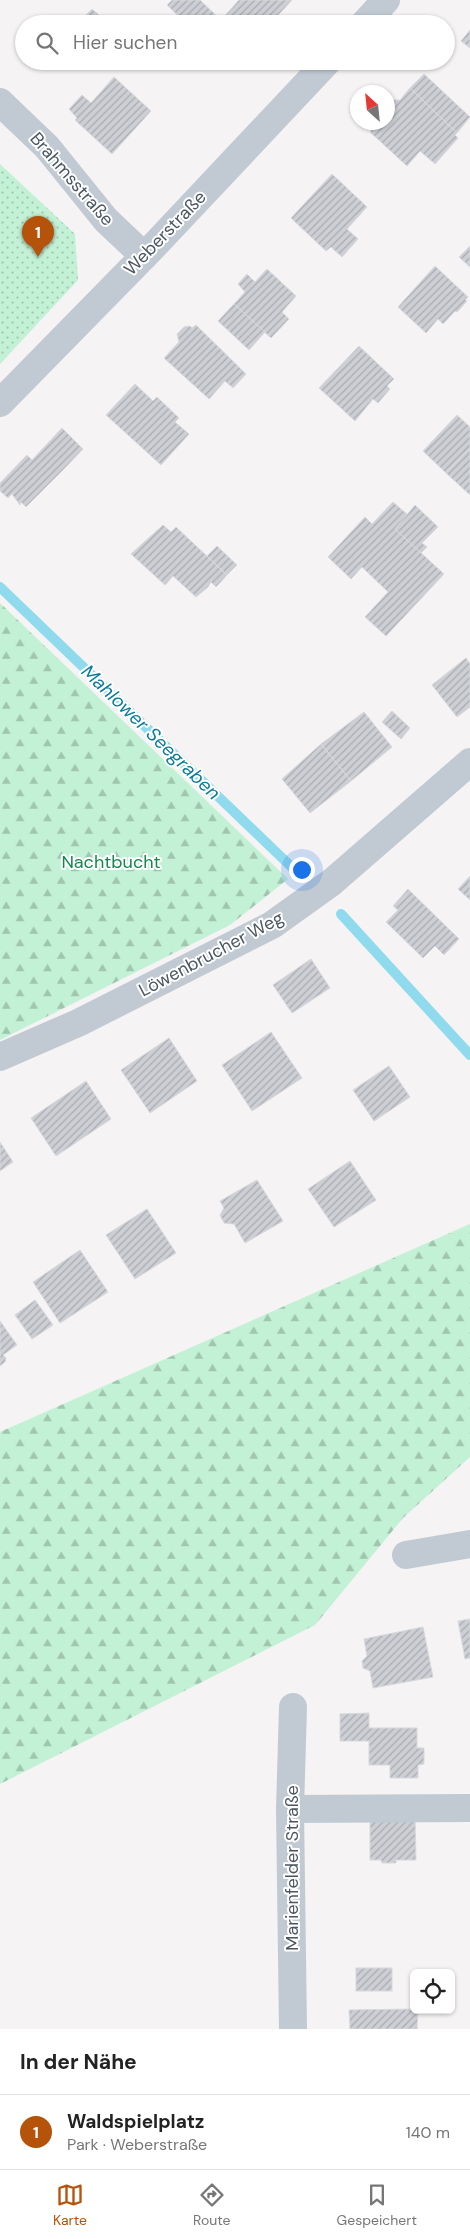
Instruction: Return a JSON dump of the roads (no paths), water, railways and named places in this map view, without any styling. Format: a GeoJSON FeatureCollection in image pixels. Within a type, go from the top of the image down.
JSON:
{"type":"FeatureCollection","features":[{"type":"Feature","properties":{"kind":"street"},"geometry":{"type":"LineString","coordinates":[[372,15],[386,0]]}},
{"type":"Feature","properties":{"kind":"street","name":"Weberstraße"},"geometry":{"type":"LineString","coordinates":[[0,403],[144,256],[320,70]]}},
{"type":"Feature","properties":{"kind":"street","name":"Brahmsstraße"},"geometry":{"type":"LineString","coordinates":[[0,102],[47,147],[106,220],[144,256]]}},
{"type":"Feature","properties":{"kind":"street","name":"Löwenbrucher Weg"},"geometry":{"type":"LineString","coordinates":[[0,1056],[78,1023],[272,925],[332,882],[470,762]]}},
{"type":"Feature","properties":{"kind":"street"},"geometry":{"type":"LineString","coordinates":[[406,1555],[470,1544]]}},
{"type":"Feature","properties":{"kind":"street","name":"Marienfelder Straße"},"geometry":{"type":"LineString","coordinates":[[293,1707],[290,1808],[293,2029]]}},
{"type":"Feature","properties":{"kind":"street"},"geometry":{"type":"LineString","coordinates":[[290,1808],[470,1808]]}},
{"type":"Feature","properties":{"kind":"waterway","name":"Mahlower Seegraben"},"geometry":{"type":"LineString","coordinates":[[0,587],[302,877]]}},
{"type":"Feature","properties":{"kind":"waterway","name":"Mahlower Seegraben"},"geometry":{"type":"LineString","coordinates":[[341,914],[470,1055]]}},
{"type":"Feature","properties":{"kind":"place","name":"Waldspielplatz"},"geometry":{"type":"Point","coordinates":[38,257]}},
{"type":"Feature","properties":{"kind":"park label","name":"Nachtbucht"},"geometry":{"type":"Point","coordinates":[111,862]}}]}
